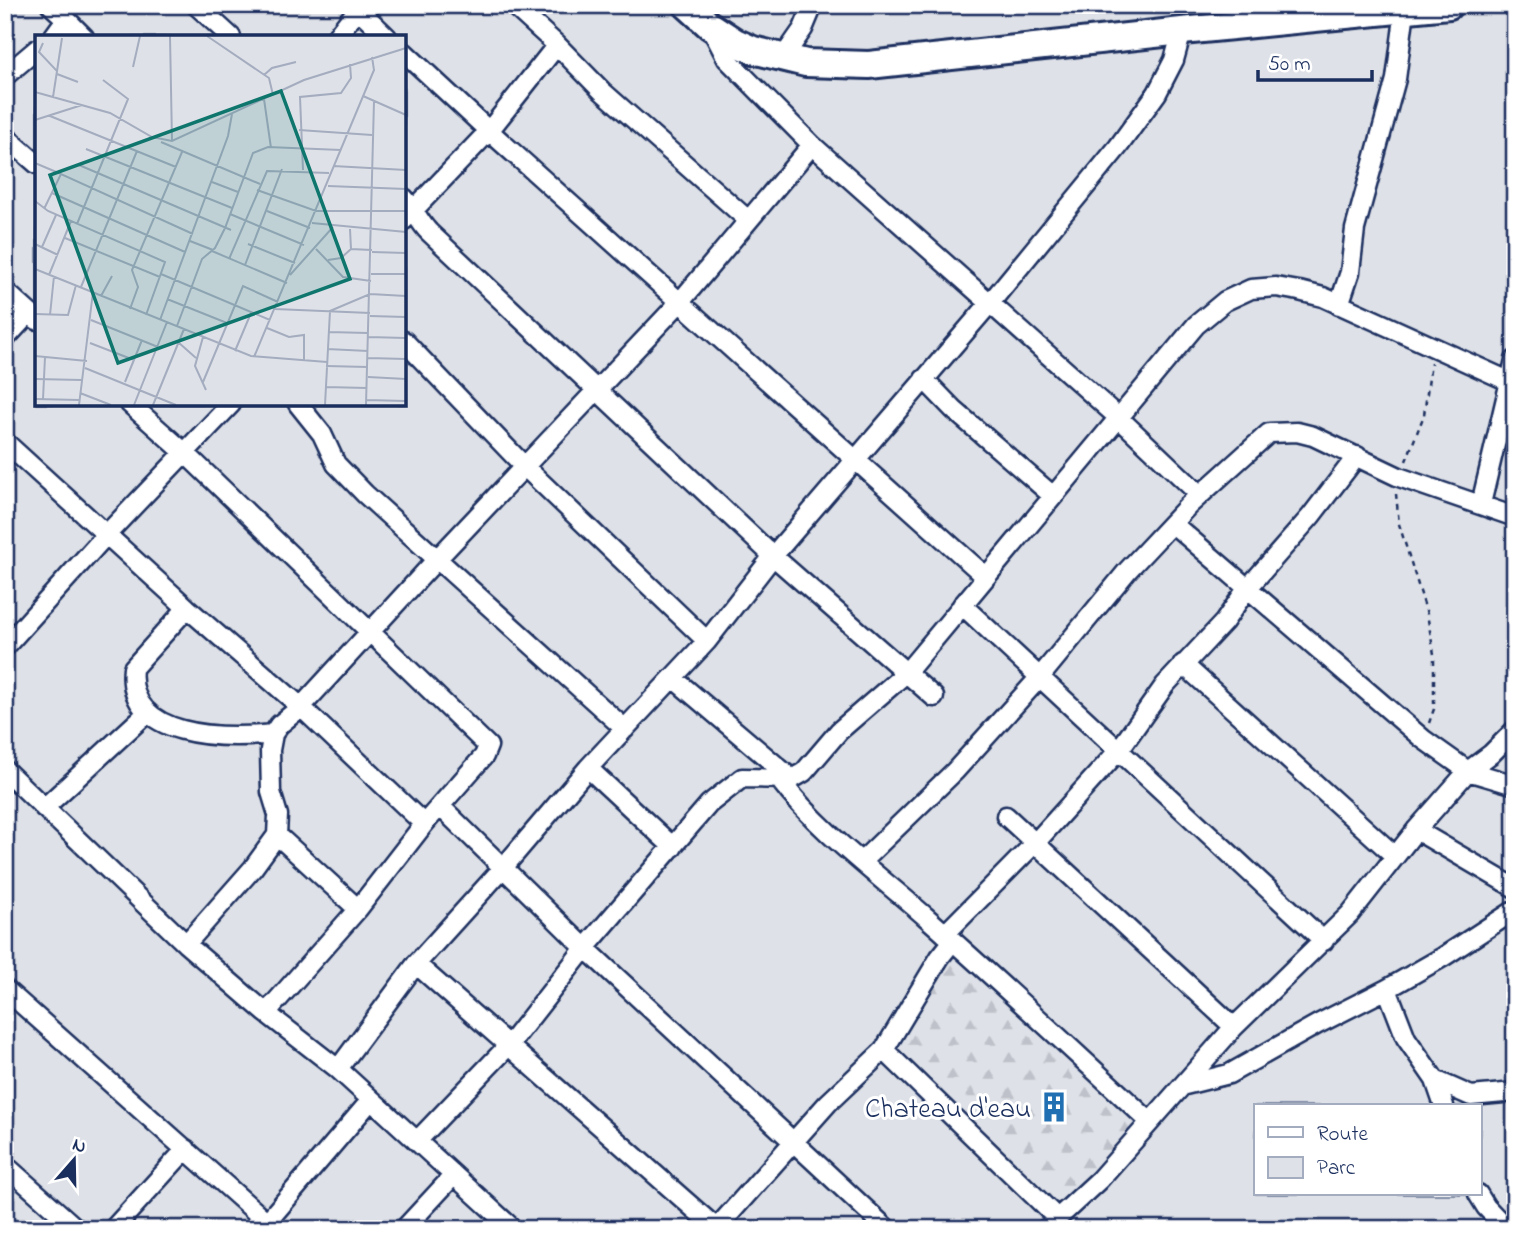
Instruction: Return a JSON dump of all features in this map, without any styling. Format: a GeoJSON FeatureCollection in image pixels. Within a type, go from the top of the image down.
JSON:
{"type":"FeatureCollection","features":[{"type":"Feature","properties":{"kind":"street"},"geometry":{"type":"LineString","coordinates":[[51,5],[82,35]]}},
{"type":"Feature","properties":{"kind":"street"},"geometry":{"type":"LineString","coordinates":[[196,5],[229,35]]}},
{"type":"Feature","properties":{"kind":"street"},"geometry":{"type":"LineString","coordinates":[[513,5],[602,91],[748,220]]}},
{"type":"Feature","properties":{"kind":"street"},"geometry":{"type":"LineString","coordinates":[[687,5],[709,25],[735,42],[782,59],[807,63],[869,65],[1448,5]]}},
{"type":"Feature","properties":{"kind":"street"},"geometry":{"type":"LineString","coordinates":[[782,59],[803,29],[813,5]]}},
{"type":"Feature","properties":{"kind":"street"},"geometry":{"type":"LineString","coordinates":[[337,35],[357,7],[385,35]]}},
{"type":"Feature","properties":{"kind":"street"},"geometry":{"type":"LineString","coordinates":[[1339,305],[1350,272],[1355,229],[1396,79],[1405,10]]}},
{"type":"Feature","properties":{"kind":"street"},"geometry":{"type":"LineString","coordinates":[[54,35],[66,19]]}},
{"type":"Feature","properties":{"kind":"street"},"geometry":{"type":"LineString","coordinates":[[709,25],[727,59],[812,145],[1119,418],[1199,494]]}},
{"type":"Feature","properties":{"kind":"street"},"geometry":{"type":"LineString","coordinates":[[338,1069],[416,964],[588,768],[707,641],[774,556],[990,303],[1118,147],[1149,104],[1174,60],[1182,31]]}},
{"type":"Feature","properties":{"kind":"street"},"geometry":{"type":"LineString","coordinates":[[557,45],[489,131],[408,209],[429,232],[774,556],[934,697]]}},
{"type":"Feature","properties":{"kind":"street"},"geometry":{"type":"LineString","coordinates":[[5,76],[35,51]]}},
{"type":"Feature","properties":{"kind":"street"},"geometry":{"type":"LineString","coordinates":[[406,54],[985,576]]}},
{"type":"Feature","properties":{"kind":"street"},"geometry":{"type":"LineString","coordinates":[[5,136],[35,162]]}},
{"type":"Feature","properties":{"kind":"street"},"geometry":{"type":"LineString","coordinates":[[186,944],[253,868],[277,835],[278,815],[271,792],[269,768],[273,734],[279,725],[301,707],[369,631],[526,468],[680,302],[812,145]]}},
{"type":"Feature","properties":{"kind":"street"},"geometry":{"type":"LineString","coordinates":[[416,1141],[509,1045],[585,948],[709,804],[742,778],[785,779],[812,765],[839,732],[906,673],[1196,325],[1225,301],[1251,289],[1276,287],[1323,297],[1512,383]]}},
{"type":"Feature","properties":{"kind":"street"},"geometry":{"type":"LineString","coordinates":[[5,291],[33,316],[5,339]]}},
{"type":"Feature","properties":{"kind":"street"},"geometry":{"type":"LineString","coordinates":[[406,343],[526,468],[707,641]]}},
{"type":"Feature","properties":{"kind":"street"},"geometry":{"type":"LineString","coordinates":[[1481,504],[1512,383],[1515,360]]}},
{"type":"Feature","properties":{"kind":"street"},"geometry":{"type":"LineString","coordinates":[[924,379],[954,410],[1053,496]]}},
{"type":"Feature","properties":{"kind":"street"},"geometry":{"type":"LineString","coordinates":[[132,406],[488,746],[484,756],[424,824],[358,909],[266,1013]]}},
{"type":"Feature","properties":{"kind":"street"},"geometry":{"type":"LineString","coordinates":[[5,647],[106,535],[229,406]]}},
{"type":"Feature","properties":{"kind":"street"},"geometry":{"type":"LineString","coordinates":[[300,406],[322,434],[335,464],[365,494],[625,729]]}},
{"type":"Feature","properties":{"kind":"street"},"geometry":{"type":"LineString","coordinates":[[862,861],[955,771],[1040,677],[1128,570],[1199,494],[1269,433],[1297,432],[1399,477],[1515,517]]}},
{"type":"Feature","properties":{"kind":"street"},"geometry":{"type":"LineString","coordinates":[[5,442],[187,608],[301,707],[424,824]]}},
{"type":"Feature","properties":{"kind":"street"},"geometry":{"type":"LineString","coordinates":[[416,964],[716,1228],[828,1104],[884,1050],[940,957],[948,938],[1119,750],[1165,685],[1224,622],[1247,590],[1311,516],[1356,456]]}},
{"type":"Feature","properties":{"kind":"street"},"geometry":{"type":"LineString","coordinates":[[1172,524],[1423,739],[1468,771],[1515,785]]}},
{"type":"Feature","properties":{"kind":"street"},"geometry":{"type":"LineString","coordinates":[[962,605],[1324,940]]}},
{"type":"Feature","properties":{"kind":"street"},"geometry":{"type":"LineString","coordinates":[[187,608],[133,668],[134,691],[147,713],[165,724],[196,734],[246,737],[273,734]]}},
{"type":"Feature","properties":{"kind":"street"},"geometry":{"type":"LineString","coordinates":[[1183,664],[1395,856]]}},
{"type":"Feature","properties":{"kind":"street"},"geometry":{"type":"LineString","coordinates":[[673,678],[785,779],[793,797],[1150,1122]]}},
{"type":"Feature","properties":{"kind":"street"},"geometry":{"type":"LineString","coordinates":[[44,808],[147,713]]}},
{"type":"Feature","properties":{"kind":"street"},"geometry":{"type":"LineString","coordinates":[[884,1050],[1051,1223],[1099,1180],[1234,1027],[1349,914],[1416,830],[1468,771],[1491,754],[1515,730]]}},
{"type":"Feature","properties":{"kind":"street"},"geometry":{"type":"LineString","coordinates":[[588,768],[673,846]]}},
{"type":"Feature","properties":{"kind":"street"},"geometry":{"type":"LineString","coordinates":[[5,771],[186,944],[266,1013],[338,1069],[513,1229]]}},
{"type":"Feature","properties":{"kind":"street"},"geometry":{"type":"LineString","coordinates":[[440,806],[502,869],[877,1226]]}},
{"type":"Feature","properties":{"kind":"street"},"geometry":{"type":"LineString","coordinates":[[1006,816],[1234,1027]]}},
{"type":"Feature","properties":{"kind":"street"},"geometry":{"type":"LineString","coordinates":[[1416,830],[1515,888]]}},
{"type":"Feature","properties":{"kind":"street"},"geometry":{"type":"LineString","coordinates":[[277,835],[358,909]]}},
{"type":"Feature","properties":{"kind":"street"},"geometry":{"type":"LineString","coordinates":[[1185,1085],[1229,1074],[1443,957],[1515,910]]}},
{"type":"Feature","properties":{"kind":"street"},"geometry":{"type":"LineString","coordinates":[[5,989],[186,1149],[264,1225],[371,1100]]}},
{"type":"Feature","properties":{"kind":"street"},"geometry":{"type":"LineString","coordinates":[[1387,989],[1406,1038],[1435,1080],[1443,1104]]}},
{"type":"Feature","properties":{"kind":"street"},"geometry":{"type":"LineString","coordinates":[[1435,1080],[1471,1096],[1515,1092]]}},
{"type":"Feature","properties":{"kind":"street"},"geometry":{"type":"LineString","coordinates":[[113,1229],[186,1149]]}},
{"type":"Feature","properties":{"kind":"street"},"geometry":{"type":"LineString","coordinates":[[5,1165],[77,1229]]}},
{"type":"Feature","properties":{"kind":"street"},"geometry":{"type":"LineString","coordinates":[[404,1229],[454,1175]]}},
{"type":"Feature","properties":{"kind":"street"},"geometry":{"type":"LineString","coordinates":[[1479,1196],[1507,1229]]}},
{"type":"Feature","properties":{"kind":"path"},"geometry":{"type":"LineString","coordinates":[[1423,739],[1434,709],[1434,654],[1427,614],[1399,524],[1396,486],[1424,415],[1433,346]]}},
{"type":"Feature","properties":{"kind":"green space"},"geometry":{"type":"Polygon","coordinates":[[[5,5],[1515,5],[1515,1229],[5,1229],[5,5]]]}},
{"type":"Feature","properties":{"kind":"green space"},"geometry":{"type":"Polygon","coordinates":[[[953,950],[1144,1123],[1057,1212],[890,1049],[953,950]]]}},
{"type":"Feature","properties":{"kind":"place","name":"Chateau d'eau"},"geometry":{"type":"Point","coordinates":[1054,1107]}}]}
